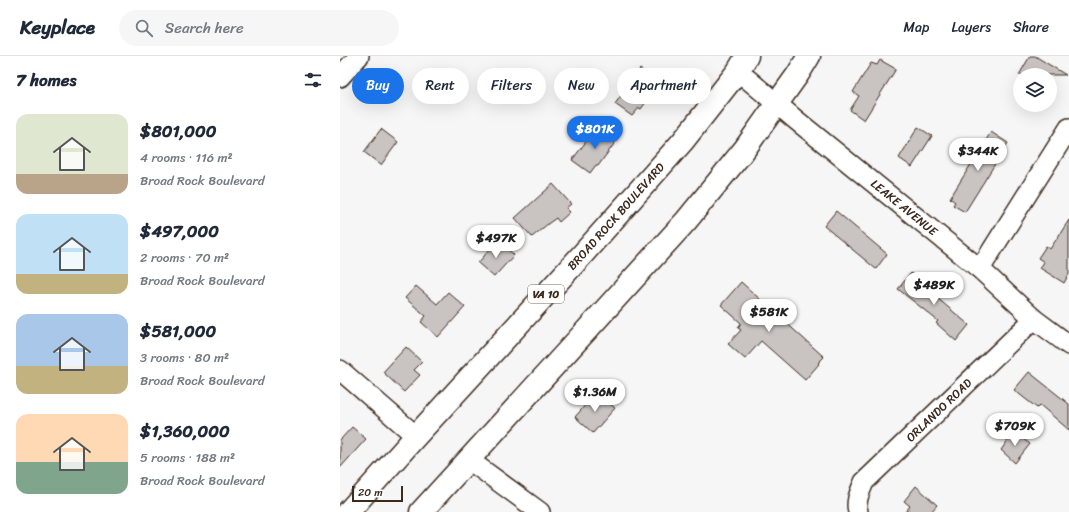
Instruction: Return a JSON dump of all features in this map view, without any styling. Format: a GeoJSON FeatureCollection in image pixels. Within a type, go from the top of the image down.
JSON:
{"type":"FeatureCollection","features":[{"type":"Feature","properties":{"kind":"main road"},"geometry":{"type":"LineString","coordinates":[[421,512],[686,221],[744,150],[809,56]]}},
{"type":"Feature","properties":{"kind":"main road","name":"BROAD ROCK BOULEVARD"},"geometry":{"type":"LineString","coordinates":[[348,512],[581,256],[683,141],[743,64]]}},
{"type":"Feature","properties":{"kind":"street"},"geometry":{"type":"LineString","coordinates":[[340,77],[359,56]]}},
{"type":"Feature","properties":{"kind":"street","name":"LEAKE AVENUE"},"geometry":{"type":"LineString","coordinates":[[743,64],[777,104],[980,269],[1034,319],[1069,345]]}},
{"type":"Feature","properties":{"kind":"street"},"geometry":{"type":"LineString","coordinates":[[980,269],[1069,128]]}},
{"type":"Feature","properties":{"kind":"street","name":"ORLANDO ROAD"},"geometry":{"type":"LineString","coordinates":[[857,510],[858,496],[864,482],[1034,319]]}},
{"type":"Feature","properties":{"kind":"street"},"geometry":{"type":"LineString","coordinates":[[340,370],[416,436]]}},
{"type":"Feature","properties":{"kind":"street"},"geometry":{"type":"LineString","coordinates":[[469,460],[540,512]]}},
{"type":"Feature","properties":{"kind":"building"},"geometry":{"type":"Polygon","coordinates":[[[1030,56],[1035,56],[1055,68],[1023,68],[1030,56]]]}},
{"type":"Feature","properties":{"kind":"building"},"geometry":{"type":"Polygon","coordinates":[[[880,60],[896,69],[864,120],[850,110],[859,96],[853,92],[871,63],[877,65],[880,60]]]}},
{"type":"Feature","properties":{"kind":"building"},"geometry":{"type":"Polygon","coordinates":[[[1057,69],[1066,75],[1057,75],[1057,69]]]}},
{"type":"Feature","properties":{"kind":"building"},"geometry":{"type":"Polygon","coordinates":[[[617,101],[617,104],[645,104],[632,116],[615,104],[617,101]]]}},
{"type":"Feature","properties":{"kind":"building"},"geometry":{"type":"Polygon","coordinates":[[[598,126],[617,140],[598,166],[596,165],[590,173],[572,160],[598,126]]]}},
{"type":"Feature","properties":{"kind":"building"},"geometry":{"type":"Polygon","coordinates":[[[918,127],[932,136],[912,167],[899,158],[918,127]]]}},
{"type":"Feature","properties":{"kind":"building"},"geometry":{"type":"Polygon","coordinates":[[[381,129],[398,142],[381,165],[364,152],[381,129]]]}},
{"type":"Feature","properties":{"kind":"building"},"geometry":{"type":"Polygon","coordinates":[[[991,132],[1008,143],[965,212],[953,205],[955,202],[950,198],[991,132]]]}},
{"type":"Feature","properties":{"kind":"building"},"geometry":{"type":"Polygon","coordinates":[[[553,184],[571,204],[566,208],[570,212],[559,222],[556,218],[532,237],[515,218],[553,184]]]}},
{"type":"Feature","properties":{"kind":"building"},"geometry":{"type":"Polygon","coordinates":[[[836,211],[887,254],[876,269],[824,226],[836,211]]]}},
{"type":"Feature","properties":{"kind":"building"},"geometry":{"type":"Polygon","coordinates":[[[1069,220],[1069,274],[1064,283],[1040,268],[1044,262],[1038,258],[1046,246],[1050,249],[1069,220]]]}},
{"type":"Feature","properties":{"kind":"building"},"geometry":{"type":"Polygon","coordinates":[[[498,240],[514,255],[494,277],[478,263],[498,240]]]}},
{"type":"Feature","properties":{"kind":"building"},"geometry":{"type":"Polygon","coordinates":[[[911,273],[938,295],[936,297],[969,325],[956,341],[936,323],[938,321],[898,289],[911,273]]]}},
{"type":"Feature","properties":{"kind":"building"},"geometry":{"type":"Polygon","coordinates":[[[741,282],[824,357],[805,380],[761,341],[745,359],[728,344],[741,330],[738,328],[741,323],[721,305],[741,282]]]}},
{"type":"Feature","properties":{"kind":"building"},"geometry":{"type":"Polygon","coordinates":[[[416,286],[437,304],[448,292],[465,307],[438,337],[421,322],[426,316],[405,298],[416,286]]]}},
{"type":"Feature","properties":{"kind":"building"},"geometry":{"type":"Polygon","coordinates":[[[406,347],[422,362],[414,370],[420,375],[404,392],[383,372],[406,347]]]}},
{"type":"Feature","properties":{"kind":"building"},"geometry":{"type":"Polygon","coordinates":[[[1029,372],[1069,404],[1069,430],[1040,405],[1037,408],[1014,390],[1029,372]]]}},
{"type":"Feature","properties":{"kind":"building"},"geometry":{"type":"Polygon","coordinates":[[[598,394],[615,408],[593,433],[575,417],[588,402],[590,404],[598,394]]]}},
{"type":"Feature","properties":{"kind":"building"},"geometry":{"type":"Polygon","coordinates":[[[352,427],[366,439],[340,468],[340,440],[352,427]]]}},
{"type":"Feature","properties":{"kind":"building"},"geometry":{"type":"Polygon","coordinates":[[[1014,432],[1030,444],[1015,463],[1001,450],[1014,432]]]}},
{"type":"Feature","properties":{"kind":"building"},"geometry":{"type":"Polygon","coordinates":[[[916,486],[937,505],[931,512],[905,512],[910,506],[904,501],[916,486]]]}}]}
